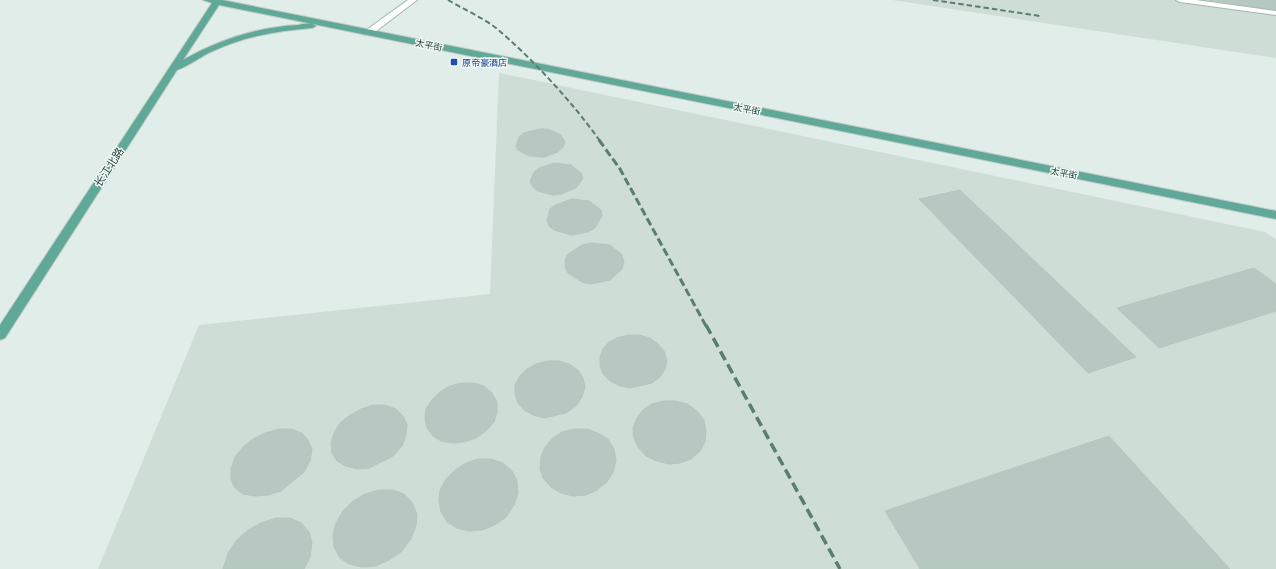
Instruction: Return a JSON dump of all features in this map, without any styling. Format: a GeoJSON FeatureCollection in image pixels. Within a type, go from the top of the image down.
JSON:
{"type":"FeatureCollection","features":[{"type":"Feature","properties":{"kind":"main road","name":"太平街"},"geometry":{"type":"LineString","coordinates":[[207,0],[1276,215]]}},
{"type":"Feature","properties":{"kind":"main road","name":"长江北路"},"geometry":{"type":"LineString","coordinates":[[0,334],[217,1]]}},
{"type":"Feature","properties":{"kind":"main road"},"geometry":{"type":"LineString","coordinates":[[174,68],[198,54],[241,36],[280,28],[332,25]]}},
{"type":"Feature","properties":{"kind":"street"},"geometry":{"type":"LineString","coordinates":[[368,33],[413,0]]}},
{"type":"Feature","properties":{"kind":"street"},"geometry":{"type":"LineString","coordinates":[[1180,0],[1276,13]]}},
{"type":"Feature","properties":{"kind":"shaded area"},"geometry":{"type":"Polygon","coordinates":[[[892,0],[1276,0],[1276,58],[892,0]]]}},
{"type":"Feature","properties":{"kind":"shaded area"},"geometry":{"type":"Polygon","coordinates":[[[499,73],[1265,232],[1276,239],[1276,569],[98,569],[199,325],[490,294],[499,73]]]}},
{"type":"Feature","properties":{"kind":"building"},"geometry":{"type":"Polygon","coordinates":[[[1209,0],[1276,0],[1276,10],[1209,0]]]}},
{"type":"Feature","properties":{"kind":"building"},"geometry":{"type":"Polygon","coordinates":[[[539,129],[547,129],[560,134],[565,142],[563,147],[558,152],[544,157],[529,156],[518,150],[516,146],[519,137],[524,133],[539,129]]]}},
{"type":"Feature","properties":{"kind":"building"},"geometry":{"type":"Polygon","coordinates":[[[554,163],[571,165],[581,173],[583,178],[576,188],[561,194],[553,195],[537,191],[533,187],[530,182],[534,172],[539,168],[554,163]]]}},
{"type":"Feature","properties":{"kind":"building"},"geometry":{"type":"Polygon","coordinates":[[[960,190],[1136,357],[1088,373],[919,199],[960,190]]]}},
{"type":"Feature","properties":{"kind":"building"},"geometry":{"type":"Polygon","coordinates":[[[572,199],[589,201],[601,210],[602,216],[595,228],[588,232],[571,235],[554,230],[549,226],[547,220],[550,209],[555,205],[572,199]]]}},
{"type":"Feature","properties":{"kind":"building"},"geometry":{"type":"Polygon","coordinates":[[[591,243],[610,245],[622,255],[624,262],[622,269],[610,280],[591,284],[582,282],[568,273],[565,267],[565,260],[568,254],[582,245],[591,243]]]}},
{"type":"Feature","properties":{"kind":"building"},"geometry":{"type":"Polygon","coordinates":[[[1254,268],[1276,284],[1276,311],[1159,348],[1117,308],[1254,268]]]}},
{"type":"Feature","properties":{"kind":"building"},"geometry":{"type":"Polygon","coordinates":[[[628,335],[639,335],[650,338],[664,351],[667,360],[665,369],[660,377],[652,383],[630,388],[620,386],[610,381],[603,374],[600,366],[600,357],[603,349],[609,342],[628,335]]]}},
{"type":"Feature","properties":{"kind":"building"},"geometry":{"type":"Polygon","coordinates":[[[547,361],[559,361],[569,364],[578,370],[583,378],[585,387],[582,397],[576,406],[566,413],[544,418],[533,415],[524,410],[518,403],[515,394],[515,385],[520,376],[527,369],[536,364],[547,361]]]}},
{"type":"Feature","properties":{"kind":"building"},"geometry":{"type":"Polygon","coordinates":[[[462,383],[474,383],[484,386],[492,393],[497,402],[497,412],[494,422],[486,431],[476,438],[464,442],[453,443],[441,441],[433,436],[427,428],[425,419],[426,409],[440,392],[450,386],[462,383]]]}},
{"type":"Feature","properties":{"kind":"building"},"geometry":{"type":"Polygon","coordinates":[[[663,401],[675,401],[687,404],[697,411],[704,420],[706,431],[705,442],[700,451],[691,459],[680,463],[669,464],[646,456],[638,447],[634,438],[633,428],[637,418],[643,410],[652,404],[663,401]]]}},
{"type":"Feature","properties":{"kind":"building"},"geometry":{"type":"Polygon","coordinates":[[[373,405],[385,405],[396,409],[403,416],[407,425],[406,435],[402,446],[393,456],[369,468],[357,469],[346,466],[337,461],[332,453],[331,443],[334,433],[340,423],[350,415],[373,405]]]}},
{"type":"Feature","properties":{"kind":"building"},"geometry":{"type":"Polygon","coordinates":[[[279,429],[291,429],[302,433],[308,440],[312,449],[310,461],[304,472],[281,491],[268,495],[255,496],[243,494],[235,488],[231,479],[231,469],[235,457],[243,447],[253,439],[265,433],[279,429]]]}},
{"type":"Feature","properties":{"kind":"building"},"geometry":{"type":"Polygon","coordinates":[[[574,429],[587,429],[598,433],[608,439],[614,449],[616,461],[613,472],[607,482],[597,490],[586,495],[573,496],[561,493],[551,487],[543,478],[540,469],[541,457],[545,447],[552,439],[562,432],[574,429]]]}},
{"type":"Feature","properties":{"kind":"building"},"geometry":{"type":"Polygon","coordinates":[[[1109,436],[1230,569],[920,569],[885,511],[1109,436]]]}},
{"type":"Feature","properties":{"kind":"building"},"geometry":{"type":"Polygon","coordinates":[[[478,459],[491,459],[503,463],[512,471],[517,481],[518,493],[514,505],[506,517],[495,525],[482,530],[469,531],[457,528],[447,522],[441,512],[439,501],[440,490],[446,479],[455,470],[466,463],[478,459]]]}},
{"type":"Feature","properties":{"kind":"building"},"geometry":{"type":"Polygon","coordinates":[[[379,490],[393,490],[404,494],[412,502],[417,514],[416,526],[411,539],[401,552],[376,566],[362,567],[349,564],[340,558],[334,547],[333,535],[336,523],[343,511],[353,501],[365,494],[379,490]]]}},
{"type":"Feature","properties":{"kind":"building"},"geometry":{"type":"Polygon","coordinates":[[[276,518],[290,518],[301,523],[309,532],[312,543],[310,557],[304,569],[223,569],[228,553],[236,541],[248,530],[261,523],[276,518]]]}},
{"type":"Feature","properties":{"kind":"railway"},"geometry":{"type":"LineString","coordinates":[[448,0],[491,24],[510,40],[551,82],[600,141]]}},
{"type":"Feature","properties":{"kind":"railway"},"geometry":{"type":"LineString","coordinates":[[933,0],[1040,16]]}},
{"type":"Feature","properties":{"kind":"railway"},"geometry":{"type":"LineString","coordinates":[[599,140],[620,169],[706,326]]}},
{"type":"Feature","properties":{"kind":"railway"},"geometry":{"type":"LineString","coordinates":[[706,325],[840,569]]}},
{"type":"Feature","properties":{"kind":"place","name":"原帝豪酒店"},"geometry":{"type":"Point","coordinates":[454,62]}}]}
